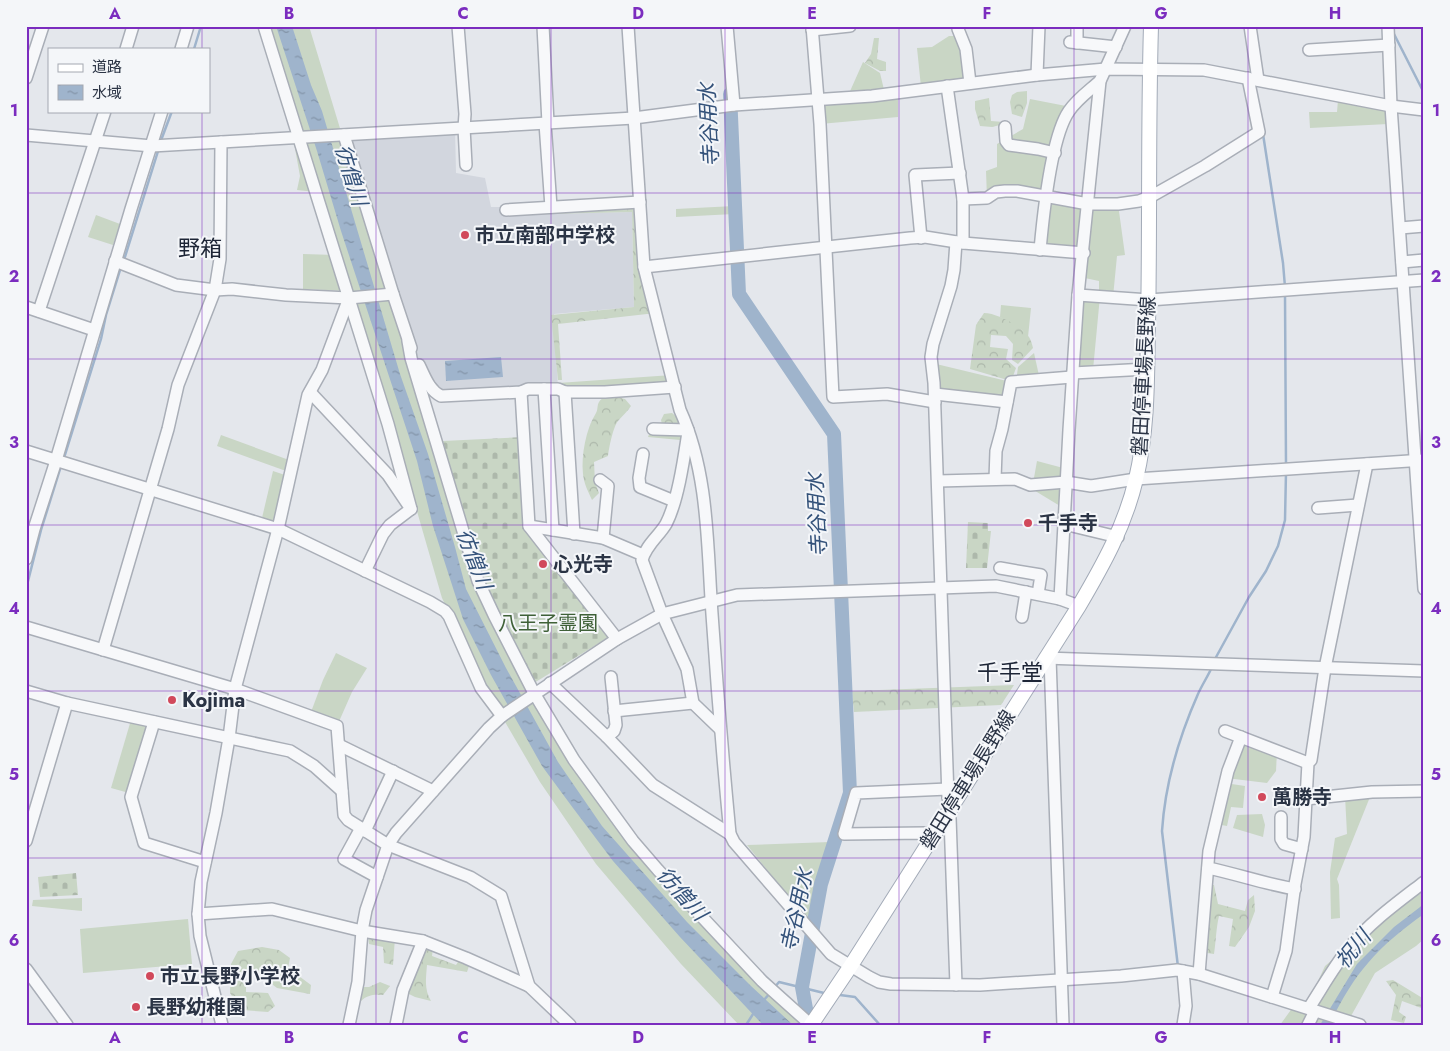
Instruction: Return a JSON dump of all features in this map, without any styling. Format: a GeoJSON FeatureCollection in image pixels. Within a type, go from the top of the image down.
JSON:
{"type":"FeatureCollection","features":[{"type":"Feature","properties":{"kind":"main road","name":"磐田停車場長野線"},"geometry":{"type":"LineString","coordinates":[[811,1025],[1048,658],[1106,561],[1118,537],[1136,479],[1144,433],[1149,300],[1151,26]]}},
{"type":"Feature","properties":{"kind":"street"},"geometry":{"type":"LineString","coordinates":[[126,48],[133,26]]}},
{"type":"Feature","properties":{"kind":"street"},"geometry":{"type":"LineString","coordinates":[[181,48],[188,26]]}},
{"type":"Feature","properties":{"kind":"street"},"geometry":{"type":"LineString","coordinates":[[264,26],[350,297],[411,509]]}},
{"type":"Feature","properties":{"kind":"street"},"geometry":{"type":"LineString","coordinates":[[458,26],[465,114],[466,166]]}},
{"type":"Feature","properties":{"kind":"street"},"geometry":{"type":"LineString","coordinates":[[543,26],[551,207]]}},
{"type":"Feature","properties":{"kind":"street"},"geometry":{"type":"LineString","coordinates":[[628,26],[644,267],[675,387],[698,462],[702,484],[720,729],[730,834],[734,842],[831,954],[850,967],[879,982],[891,984],[980,985],[1183,971],[1199,974],[1360,1025]]}},
{"type":"Feature","properties":{"kind":"street"},"geometry":{"type":"LineString","coordinates":[[727,26],[734,105]]}},
{"type":"Feature","properties":{"kind":"street"},"geometry":{"type":"LineString","coordinates":[[850,26],[812,28],[818,101],[833,397],[887,394],[1008,402]]}},
{"type":"Feature","properties":{"kind":"street"},"geometry":{"type":"LineString","coordinates":[[1036,75],[1038,26]]}},
{"type":"Feature","properties":{"kind":"street"},"geometry":{"type":"LineString","coordinates":[[1078,26],[1073,43],[1116,47]]}},
{"type":"Feature","properties":{"kind":"street"},"geometry":{"type":"LineString","coordinates":[[1040,250],[1046,196],[1065,118],[1071,109],[1100,81],[1124,26]]}},
{"type":"Feature","properties":{"kind":"street"},"geometry":{"type":"LineString","coordinates":[[963,200],[987,198],[996,192],[1005,191],[1088,204],[1128,203],[1150,197],[1205,166],[1259,132],[1250,26]]}},
{"type":"Feature","properties":{"kind":"street"},"geometry":{"type":"LineString","coordinates":[[1388,26],[1391,106],[1403,281],[1420,460],[1424,589]]}},
{"type":"Feature","properties":{"kind":"street"},"geometry":{"type":"LineString","coordinates":[[27,70],[41,27]]}},
{"type":"Feature","properties":{"kind":"street"},"geometry":{"type":"LineString","coordinates":[[958,29],[966,49],[970,84]]}},
{"type":"Feature","properties":{"kind":"street"},"geometry":{"type":"LineString","coordinates":[[1309,50],[1388,44]]}},
{"type":"Feature","properties":{"kind":"street"},"geometry":{"type":"LineString","coordinates":[[26,135],[152,146],[634,118],[734,105],[872,96],[1036,75],[1106,69],[1204,70],[1391,106],[1424,110]]}},
{"type":"Feature","properties":{"kind":"street"},"geometry":{"type":"LineString","coordinates":[[1060,599],[1078,295],[1084,253],[1100,81]]}},
{"type":"Feature","properties":{"kind":"street"},"geometry":{"type":"LineString","coordinates":[[947,86],[963,200],[960,242],[951,286],[933,344],[931,357],[935,398],[948,798],[954,803]]}},
{"type":"Feature","properties":{"kind":"street"},"geometry":{"type":"LineString","coordinates":[[39,311],[105,112]]}},
{"type":"Feature","properties":{"kind":"street"},"geometry":{"type":"LineString","coordinates":[[26,559],[162,112]]}},
{"type":"Feature","properties":{"kind":"street"},"geometry":{"type":"LineString","coordinates":[[1005,127],[1008,145],[1055,153]]}},
{"type":"Feature","properties":{"kind":"street"},"geometry":{"type":"LineString","coordinates":[[342,135],[408,341],[413,366],[478,581],[533,694],[578,767],[633,841],[762,980],[811,1025]]}},
{"type":"Feature","properties":{"kind":"street"},"geometry":{"type":"LineString","coordinates":[[103,650],[168,428],[178,385],[215,290],[220,259],[221,142]]}},
{"type":"Feature","properties":{"kind":"street"},"geometry":{"type":"LineString","coordinates":[[921,238],[915,175],[960,173]]}},
{"type":"Feature","properties":{"kind":"street"},"geometry":{"type":"LineString","coordinates":[[506,210],[640,202]]}},
{"type":"Feature","properties":{"kind":"street"},"geometry":{"type":"LineString","coordinates":[[1400,228],[1424,226]]}},
{"type":"Feature","properties":{"kind":"street"},"geometry":{"type":"LineString","coordinates":[[644,267],[921,238],[1084,253]]}},
{"type":"Feature","properties":{"kind":"street"},"geometry":{"type":"LineString","coordinates":[[1402,262],[1424,260]]}},
{"type":"Feature","properties":{"kind":"street"},"geometry":{"type":"LineString","coordinates":[[115,261],[176,285],[215,290],[232,289],[286,295],[350,297],[393,294]]}},
{"type":"Feature","properties":{"kind":"street"},"geometry":{"type":"LineString","coordinates":[[1078,295],[1149,300],[1424,280]]}},
{"type":"Feature","properties":{"kind":"street"},"geometry":{"type":"LineString","coordinates":[[222,1025],[200,936],[198,914],[205,862],[229,738],[235,689],[278,529],[310,392],[322,370],[350,297]]}},
{"type":"Feature","properties":{"kind":"street"},"geometry":{"type":"LineString","coordinates":[[26,307],[94,330]]}},
{"type":"Feature","properties":{"kind":"street"},"geometry":{"type":"LineString","coordinates":[[408,341],[430,386],[441,396],[521,392],[528,389],[558,389],[565,392],[605,392],[675,387]]}},
{"type":"Feature","properties":{"kind":"street"},"geometry":{"type":"LineString","coordinates":[[995,479],[996,451],[1011,382],[1147,369]]}},
{"type":"Feature","properties":{"kind":"street"},"geometry":{"type":"LineString","coordinates":[[544,389],[553,530]]}},
{"type":"Feature","properties":{"kind":"street"},"geometry":{"type":"LineString","coordinates":[[310,392],[388,475],[411,509]]}},
{"type":"Feature","properties":{"kind":"street"},"geometry":{"type":"LineString","coordinates":[[521,392],[529,526],[617,639]]}},
{"type":"Feature","properties":{"kind":"street"},"geometry":{"type":"LineString","coordinates":[[565,392],[574,534]]}},
{"type":"Feature","properties":{"kind":"street"},"geometry":{"type":"LineString","coordinates":[[653,429],[688,430]]}},
{"type":"Feature","properties":{"kind":"street"},"geometry":{"type":"LineString","coordinates":[[688,430],[674,501],[666,523],[642,560],[662,614],[687,669],[693,703],[720,729]]}},
{"type":"Feature","properties":{"kind":"street"},"geometry":{"type":"LineString","coordinates":[[26,451],[278,529],[430,602],[445,611],[449,616],[481,688],[502,716]]}},
{"type":"Feature","properties":{"kind":"street"},"geometry":{"type":"LineString","coordinates":[[643,454],[639,478],[640,487],[674,501]]}},
{"type":"Feature","properties":{"kind":"street"},"geometry":{"type":"LineString","coordinates":[[938,480],[1015,479],[1030,486],[1066,482],[1091,486],[1136,479],[1420,460]]}},
{"type":"Feature","properties":{"kind":"street"},"geometry":{"type":"LineString","coordinates":[[1272,997],[1286,951],[1294,889],[1302,849],[1308,763],[1311,760],[1325,668],[1351,533],[1367,464]]}},
{"type":"Feature","properties":{"kind":"street"},"geometry":{"type":"LineString","coordinates":[[600,480],[608,486],[603,538]]}},
{"type":"Feature","properties":{"kind":"street"},"geometry":{"type":"LineString","coordinates":[[1318,508],[1358,505]]}},
{"type":"Feature","properties":{"kind":"street"},"geometry":{"type":"LineString","coordinates":[[365,571],[383,534],[390,525],[411,509]]}},
{"type":"Feature","properties":{"kind":"street"},"geometry":{"type":"LineString","coordinates":[[1064,524],[1118,537]]}},
{"type":"Feature","properties":{"kind":"street"},"geometry":{"type":"LineString","coordinates":[[529,526],[603,538],[644,555]]}},
{"type":"Feature","properties":{"kind":"street"},"geometry":{"type":"LineString","coordinates":[[1000,568],[1041,575],[1022,617]]}},
{"type":"Feature","properties":{"kind":"street"},"geometry":{"type":"LineString","coordinates":[[349,1025],[358,982],[362,931],[366,910],[388,845],[396,833],[489,728],[502,716],[617,639],[662,614],[737,595],[996,586],[1060,599],[1079,606]]}},
{"type":"Feature","properties":{"kind":"street"},"geometry":{"type":"LineString","coordinates":[[26,627],[235,689],[337,726],[344,815],[348,820],[388,845],[470,877],[501,896],[529,986]]}},
{"type":"Feature","properties":{"kind":"street"},"geometry":{"type":"LineString","coordinates":[[1063,1025],[1048,658],[1424,671]]}},
{"type":"Feature","properties":{"kind":"street"},"geometry":{"type":"LineString","coordinates":[[607,737],[614,731],[616,725],[611,677]]}},
{"type":"Feature","properties":{"kind":"street"},"geometry":{"type":"LineString","coordinates":[[550,683],[607,737],[653,785],[730,834]]}},
{"type":"Feature","properties":{"kind":"street"},"geometry":{"type":"LineString","coordinates":[[26,692],[66,703],[290,751],[314,766],[342,791]]}},
{"type":"Feature","properties":{"kind":"street"},"geometry":{"type":"LineString","coordinates":[[26,841],[66,703]]}},
{"type":"Feature","properties":{"kind":"street"},"geometry":{"type":"LineString","coordinates":[[614,711],[693,703]]}},
{"type":"Feature","properties":{"kind":"street"},"geometry":{"type":"LineString","coordinates":[[154,722],[131,797],[144,843],[205,862]]}},
{"type":"Feature","properties":{"kind":"street"},"geometry":{"type":"LineString","coordinates":[[1225,731],[1308,763]]}},
{"type":"Feature","properties":{"kind":"street"},"geometry":{"type":"LineString","coordinates":[[1199,974],[1211,844],[1228,771],[1241,737]]}},
{"type":"Feature","properties":{"kind":"street"},"geometry":{"type":"LineString","coordinates":[[339,745],[433,791]]}},
{"type":"Feature","properties":{"kind":"street"},"geometry":{"type":"LineString","coordinates":[[377,877],[344,859],[363,829],[393,771]]}},
{"type":"Feature","properties":{"kind":"street"},"geometry":{"type":"LineString","coordinates":[[931,838],[925,833],[844,834],[856,793],[948,789]]}},
{"type":"Feature","properties":{"kind":"street"},"geometry":{"type":"LineString","coordinates":[[1306,799],[1372,792],[1424,790]]}},
{"type":"Feature","properties":{"kind":"street"},"geometry":{"type":"LineString","coordinates":[[946,815],[950,818],[956,985]]}},
{"type":"Feature","properties":{"kind":"street"},"geometry":{"type":"LineString","coordinates":[[1281,816],[1281,839],[1284,844],[1302,849]]}},
{"type":"Feature","properties":{"kind":"street"},"geometry":{"type":"LineString","coordinates":[[1208,868],[1232,873],[1266,884],[1294,889]]}},
{"type":"Feature","properties":{"kind":"street"},"geometry":{"type":"LineString","coordinates":[[1308,1025],[1348,948],[1376,919],[1424,882]]}},
{"type":"Feature","properties":{"kind":"street"},"geometry":{"type":"LineString","coordinates":[[198,914],[272,909],[362,931],[423,941],[529,986],[570,1025]]}},
{"type":"Feature","properties":{"kind":"street"},"geometry":{"type":"LineString","coordinates":[[396,1025],[403,990],[423,941]]}},
{"type":"Feature","properties":{"kind":"street"},"geometry":{"type":"LineString","coordinates":[[26,969],[67,1025]]}},
{"type":"Feature","properties":{"kind":"street"},"geometry":{"type":"LineString","coordinates":[[1183,971],[1186,1006],[1183,1025]]}},
{"type":"Feature","properties":{"kind":"shaded area"},"geometry":{"type":"Polygon","coordinates":[[[455,128],[456,173],[485,178],[491,207],[551,207],[548,214],[632,212],[634,307],[554,314],[558,389],[441,396],[417,362],[344,135],[455,128]]]}},
{"type":"Feature","properties":{"kind":"green space"},"geometry":{"type":"Polygon","coordinates":[[[264,26],[309,26],[402,333],[520,669],[633,841],[803,1025],[739,1025],[681,964],[596,864],[540,782],[483,684],[442,598],[412,494],[348,291],[303,289],[303,254],[335,255],[316,192],[297,190],[300,176],[294,143],[300,142],[264,26]]]}},
{"type":"Feature","properties":{"kind":"green space"},"geometry":{"type":"Polygon","coordinates":[[[949,36],[961,36],[967,84],[921,87],[917,48],[932,47],[949,36]]]}},
{"type":"Feature","properties":{"kind":"green space"},"geometry":{"type":"Polygon","coordinates":[[[874,38],[879,38],[877,59],[886,62],[886,71],[880,71],[865,63],[871,54],[874,38]]]}},
{"type":"Feature","properties":{"kind":"green space"},"geometry":{"type":"Polygon","coordinates":[[[863,62],[880,73],[885,94],[898,93],[898,117],[820,124],[818,101],[847,98],[863,62]]]}},
{"type":"Feature","properties":{"kind":"green space"},"geometry":{"type":"Polygon","coordinates":[[[1027,91],[1027,103],[1022,117],[1012,114],[1010,102],[1012,95],[1017,92],[1027,91]]]}},
{"type":"Feature","properties":{"kind":"green space"},"geometry":{"type":"Polygon","coordinates":[[[989,98],[991,121],[1004,122],[1004,124],[992,127],[980,126],[975,109],[975,101],[989,98]]]}},
{"type":"Feature","properties":{"kind":"green space"},"geometry":{"type":"Polygon","coordinates":[[[1030,99],[1066,106],[1046,196],[1005,191],[987,198],[986,171],[997,167],[997,144],[1023,129],[1030,99]]]}},
{"type":"Feature","properties":{"kind":"green space"},"geometry":{"type":"Polygon","coordinates":[[[1338,100],[1386,109],[1388,124],[1310,128],[1309,112],[1337,112],[1338,100]]]}},
{"type":"Feature","properties":{"kind":"green space"},"geometry":{"type":"Polygon","coordinates":[[[1046,196],[1088,204],[1118,204],[1125,255],[1117,256],[1113,297],[1100,296],[1093,370],[1073,373],[1078,295],[1099,296],[1099,281],[1080,277],[1083,253],[1040,250],[1046,196]]]}},
{"type":"Feature","properties":{"kind":"green space"},"geometry":{"type":"Polygon","coordinates":[[[558,200],[636,202],[656,313],[558,324],[562,380],[558,380],[551,315],[634,307],[632,212],[549,214],[558,200]]]}},
{"type":"Feature","properties":{"kind":"green space"},"geometry":{"type":"Polygon","coordinates":[[[734,206],[734,214],[676,217],[676,209],[734,206]]]}},
{"type":"Feature","properties":{"kind":"green space"},"geometry":{"type":"Polygon","coordinates":[[[96,215],[120,224],[113,245],[88,237],[96,215]]]}},
{"type":"Feature","properties":{"kind":"green space"},"geometry":{"type":"Polygon","coordinates":[[[1001,305],[1031,308],[1028,337],[1022,330],[1000,317],[1001,305]]]}},
{"type":"Feature","properties":{"kind":"green space"},"geometry":{"type":"Polygon","coordinates":[[[984,313],[995,315],[1008,321],[1030,339],[1033,348],[1018,364],[1012,360],[1013,344],[1006,336],[991,335],[990,347],[1008,349],[1006,359],[1016,368],[1012,379],[1004,379],[970,369],[976,325],[984,313]]]}},
{"type":"Feature","properties":{"kind":"green space"},"geometry":{"type":"Polygon","coordinates":[[[1034,353],[1040,380],[1016,382],[1018,367],[1034,353]]]}},
{"type":"Feature","properties":{"kind":"green space"},"geometry":{"type":"Polygon","coordinates":[[[932,363],[1011,382],[1007,402],[935,394],[932,363]]]}},
{"type":"Feature","properties":{"kind":"green space"},"geometry":{"type":"Polygon","coordinates":[[[672,375],[675,387],[558,389],[558,383],[672,375]]]}},
{"type":"Feature","properties":{"kind":"green space"},"geometry":{"type":"Polygon","coordinates":[[[613,396],[625,399],[631,406],[616,424],[608,456],[594,462],[595,482],[599,493],[592,500],[583,474],[585,442],[600,400],[613,396]]]}},
{"type":"Feature","properties":{"kind":"green space"},"geometry":{"type":"Polygon","coordinates":[[[672,413],[678,418],[684,435],[680,440],[648,437],[650,432],[663,429],[661,420],[664,414],[672,413]]]}},
{"type":"Feature","properties":{"kind":"green space"},"geometry":{"type":"Polygon","coordinates":[[[221,435],[289,460],[286,471],[217,446],[221,435]]]}},
{"type":"Feature","properties":{"kind":"green space","name":"八王子霊園"},"geometry":{"type":"Polygon","coordinates":[[[524,437],[522,505],[609,637],[534,683],[478,575],[443,441],[524,437]]]}},
{"type":"Feature","properties":{"kind":"green space"},"geometry":{"type":"Polygon","coordinates":[[[1037,461],[1067,469],[1060,506],[1032,489],[1037,461]]]}},
{"type":"Feature","properties":{"kind":"green space"},"geometry":{"type":"Polygon","coordinates":[[[273,471],[285,475],[276,523],[262,518],[273,471]]]}},
{"type":"Feature","properties":{"kind":"green space"},"geometry":{"type":"Polygon","coordinates":[[[968,522],[988,523],[988,531],[991,531],[987,568],[966,568],[968,522]]]}},
{"type":"Feature","properties":{"kind":"green space"},"geometry":{"type":"Polygon","coordinates":[[[336,653],[367,668],[352,692],[337,726],[311,712],[336,653]]]}},
{"type":"Feature","properties":{"kind":"green space"},"geometry":{"type":"Polygon","coordinates":[[[1014,685],[1001,705],[854,712],[852,691],[1014,685]]]}},
{"type":"Feature","properties":{"kind":"green space"},"geometry":{"type":"Polygon","coordinates":[[[131,720],[149,724],[129,793],[111,788],[131,720]]]}},
{"type":"Feature","properties":{"kind":"green space"},"geometry":{"type":"Polygon","coordinates":[[[1241,737],[1277,751],[1276,771],[1267,783],[1226,778],[1241,737]]]}},
{"type":"Feature","properties":{"kind":"green space"},"geometry":{"type":"Polygon","coordinates":[[[1225,783],[1245,786],[1243,808],[1231,807],[1227,826],[1216,824],[1225,783]]]}},
{"type":"Feature","properties":{"kind":"green space"},"geometry":{"type":"Polygon","coordinates":[[[1372,792],[1337,879],[1339,885],[1340,918],[1331,919],[1330,872],[1335,838],[1347,834],[1345,796],[1372,792]]]}},
{"type":"Feature","properties":{"kind":"green space"},"geometry":{"type":"Polygon","coordinates":[[[1262,814],[1265,825],[1263,837],[1233,828],[1237,815],[1262,814]]]}},
{"type":"Feature","properties":{"kind":"green space"},"geometry":{"type":"Polygon","coordinates":[[[830,842],[808,921],[747,845],[830,842]]]}},
{"type":"Feature","properties":{"kind":"green space"},"geometry":{"type":"Polygon","coordinates":[[[76,873],[78,895],[40,897],[38,877],[76,873]]]}},
{"type":"Feature","properties":{"kind":"green space"},"geometry":{"type":"Polygon","coordinates":[[[1424,883],[1424,939],[1375,973],[1346,1025],[1280,1025],[1293,1007],[1306,1007],[1325,966],[1424,883]]]}},
{"type":"Feature","properties":{"kind":"green space"},"geometry":{"type":"Polygon","coordinates":[[[1210,885],[1214,885],[1218,904],[1245,911],[1248,900],[1254,895],[1255,911],[1249,927],[1235,947],[1229,946],[1233,919],[1219,916],[1214,954],[1207,953],[1210,885]]]}},
{"type":"Feature","properties":{"kind":"green space"},"geometry":{"type":"Polygon","coordinates":[[[82,898],[82,911],[32,906],[33,900],[82,898]]]}},
{"type":"Feature","properties":{"kind":"green space"},"geometry":{"type":"Polygon","coordinates":[[[188,919],[192,964],[83,973],[80,929],[188,919]]]}},
{"type":"Feature","properties":{"kind":"green space"},"geometry":{"type":"Polygon","coordinates":[[[368,934],[395,938],[393,965],[384,963],[383,947],[369,944],[368,934]]]}},
{"type":"Feature","properties":{"kind":"green space"},"geometry":{"type":"Polygon","coordinates":[[[423,945],[433,948],[432,956],[456,965],[460,959],[470,963],[467,972],[427,965],[426,988],[431,1001],[407,993],[423,945]]]}},
{"type":"Feature","properties":{"kind":"green space"},"geometry":{"type":"Polygon","coordinates":[[[262,947],[279,950],[290,958],[288,968],[311,985],[310,994],[277,988],[256,972],[246,976],[246,992],[268,993],[275,1006],[268,1012],[241,1010],[230,993],[231,964],[238,951],[262,947]]]}},
{"type":"Feature","properties":{"kind":"green space"},"geometry":{"type":"Polygon","coordinates":[[[1393,980],[1424,999],[1424,1009],[1402,1001],[1399,1012],[1406,1017],[1404,1023],[1391,1020],[1396,995],[1386,981],[1393,980]]]}},
{"type":"Feature","properties":{"kind":"green space"},"geometry":{"type":"Polygon","coordinates":[[[380,982],[390,986],[383,995],[371,995],[361,1001],[357,1001],[362,987],[369,987],[380,982]]]}},
{"type":"Feature","properties":{"kind":"water"},"geometry":{"type":"Polygon","coordinates":[[[276,26],[292,26],[311,85],[322,111],[400,374],[428,454],[466,589],[506,668],[558,762],[602,826],[687,922],[793,1025],[763,1025],[680,937],[613,861],[542,766],[491,675],[463,619],[433,526],[417,461],[276,26]]]}},
{"type":"Feature","properties":{"kind":"water"},"geometry":{"type":"Polygon","coordinates":[[[501,357],[503,377],[446,381],[445,361],[501,357]]]}},
{"type":"Feature","properties":{"kind":"water"},"geometry":{"type":"Polygon","coordinates":[[[1424,904],[1424,914],[1387,943],[1362,970],[1347,992],[1329,1025],[1320,1025],[1357,964],[1394,927],[1424,904]]]}},
{"type":"Feature","properties":{"kind":"waterway"},"geometry":{"type":"LineString","coordinates":[[194,48],[201,26]]}},
{"type":"Feature","properties":{"kind":"waterway"},"geometry":{"type":"LineString","coordinates":[[1394,34],[1424,93]]}},
{"type":"Feature","properties":{"kind":"waterway","name":"寺谷用水"},"geometry":{"type":"LineString","coordinates":[[730,94],[739,294],[834,434],[850,793],[821,884],[802,987],[809,1025]]}},
{"type":"Feature","properties":{"kind":"waterway"},"geometry":{"type":"LineString","coordinates":[[160,143],[172,112]]}},
{"type":"Feature","properties":{"kind":"waterway"},"geometry":{"type":"LineString","coordinates":[[1263,134],[1285,287]]}},
{"type":"Feature","properties":{"kind":"waterway"},"geometry":{"type":"LineString","coordinates":[[124,260],[159,148]]}},
{"type":"Feature","properties":{"kind":"waterway"},"geometry":{"type":"LineString","coordinates":[[64,458],[121,267]]}},
{"type":"Feature","properties":{"kind":"waterway"},"geometry":{"type":"LineString","coordinates":[[1285,295],[1286,467]]}},
{"type":"Feature","properties":{"kind":"waterway"},"geometry":{"type":"LineString","coordinates":[[26,589],[41,530],[61,466]]}},
{"type":"Feature","properties":{"kind":"waterway"},"geometry":{"type":"LineString","coordinates":[[1215,659],[1249,597],[1266,571],[1278,546],[1285,520],[1286,472]]}},
{"type":"Feature","properties":{"kind":"waterway"},"geometry":{"type":"LineString","coordinates":[[1178,967],[1162,831],[1166,796],[1179,744],[1198,694],[1212,667]]}},
{"type":"Feature","properties":{"kind":"waterway"},"geometry":{"type":"LineString","coordinates":[[774,988],[779,982],[824,993]]}},
{"type":"Feature","properties":{"kind":"waterway"},"geometry":{"type":"LineString","coordinates":[[763,1001],[771,992]]}},
{"type":"Feature","properties":{"kind":"waterway"},"geometry":{"type":"LineString","coordinates":[[840,995],[855,997],[880,1025]]}},
{"type":"Feature","properties":{"kind":"waterway"},"geometry":{"type":"LineString","coordinates":[[746,1025],[755,1011]]}},
{"type":"Feature","properties":{"kind":"place","name":"市立南部中学校"},"geometry":{"type":"Point","coordinates":[465,235]}},
{"type":"Feature","properties":{"kind":"place","name":"千手寺"},"geometry":{"type":"Point","coordinates":[1028,523]}},
{"type":"Feature","properties":{"kind":"place","name":"心光寺"},"geometry":{"type":"Point","coordinates":[543,564]}},
{"type":"Feature","properties":{"kind":"place","name":"Kojima"},"geometry":{"type":"Point","coordinates":[172,700]}},
{"type":"Feature","properties":{"kind":"place","name":"萬勝寺"},"geometry":{"type":"Point","coordinates":[1262,797]}},
{"type":"Feature","properties":{"kind":"place","name":"市立長野小学校"},"geometry":{"type":"Point","coordinates":[150,976]}},
{"type":"Feature","properties":{"kind":"place","name":"長野幼稚園"},"geometry":{"type":"Point","coordinates":[136,1007]}},
{"type":"Feature","properties":{"kind":"district","name":"野箱"},"geometry":{"type":"Point","coordinates":[200,248]}},
{"type":"Feature","properties":{"kind":"district","name":"千手堂"},"geometry":{"type":"Point","coordinates":[1010,672]}},
{"type":"Feature","properties":{"kind":"water label","name":"彷僧川"},"geometry":{"type":"Point","coordinates":[351,175]}},
{"type":"Feature","properties":{"kind":"water label","name":"彷僧川"},"geometry":{"type":"Point","coordinates":[474,559]}},
{"type":"Feature","properties":{"kind":"water label","name":"彷僧川"},"geometry":{"type":"Point","coordinates":[682,894]}},
{"type":"Feature","properties":{"kind":"water label","name":"祝川"},"geometry":{"type":"Point","coordinates":[1353,949]}}]}
